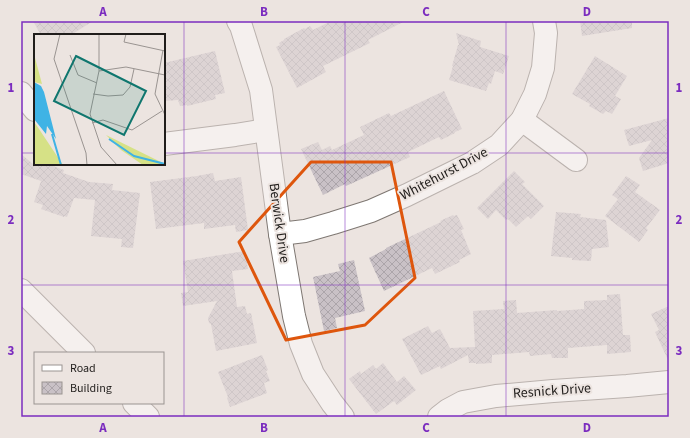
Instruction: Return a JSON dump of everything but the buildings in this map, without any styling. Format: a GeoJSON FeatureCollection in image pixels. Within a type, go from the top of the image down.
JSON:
{"type":"FeatureCollection","features":[{"type":"Feature","properties":{"kind":"street","name":"Whitehurst Drive"},"geometry":{"type":"LineString","coordinates":[[280,234],[305,231],[371,211],[472,163],[499,145],[522,120],[535,94],[543,68],[546,32],[544,21]]}},
{"type":"Feature","properties":{"kind":"street","name":"Berwick Drive"},"geometry":{"type":"LineString","coordinates":[[243,23],[261,90],[280,234],[294,316],[301,344],[313,374],[343,417]]}},
{"type":"Feature","properties":{"kind":"street"},"geometry":{"type":"LineString","coordinates":[[21,93],[34,109]]}},
{"type":"Feature","properties":{"kind":"street"},"geometry":{"type":"LineString","coordinates":[[522,120],[576,160]]}},
{"type":"Feature","properties":{"kind":"street"},"geometry":{"type":"LineString","coordinates":[[165,144],[266,130]]}},
{"type":"Feature","properties":{"kind":"street"},"geometry":{"type":"LineString","coordinates":[[21,290],[83,352]]}},
{"type":"Feature","properties":{"kind":"street","name":"Resnick Drive"},"geometry":{"type":"LineString","coordinates":[[439,417],[463,402],[496,396],[669,382]]}},
{"type":"Feature","properties":{"kind":"street"},"geometry":{"type":"LineString","coordinates":[[135,404],[148,417]]}},
{"type":"Feature","properties":{"kind":"highlighted area"},"geometry":{"type":"Polygon","coordinates":[[[311,162],[391,162],[415,278],[365,325],[286,340],[239,242],[311,162]]]}}]}
